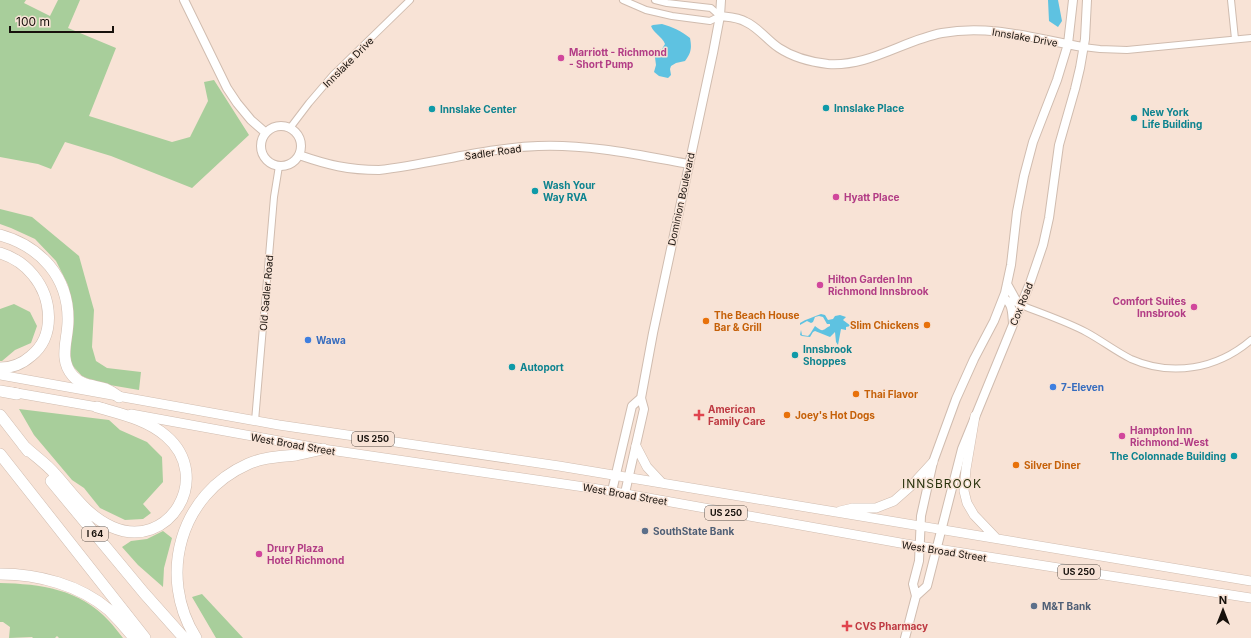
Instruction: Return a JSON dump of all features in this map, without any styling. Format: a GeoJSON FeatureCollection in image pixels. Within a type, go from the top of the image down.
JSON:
{"type":"FeatureCollection","features":[{"type":"Feature","properties":{"kind":"highway"},"geometry":{"type":"LineString","coordinates":[[0,235],[22,242],[35,251],[50,267],[59,282],[64,293],[68,309],[64,357],[70,372],[78,381],[86,385],[106,389],[119,397]]}},
{"type":"Feature","properties":{"kind":"highway"},"geometry":{"type":"LineString","coordinates":[[0,253],[17,261],[33,274],[41,286],[49,318],[45,336],[37,351],[18,365],[0,368]]}},
{"type":"Feature","properties":{"kind":"highway"},"geometry":{"type":"LineString","coordinates":[[0,391],[17,394]]}},
{"type":"Feature","properties":{"kind":"highway"},"geometry":{"type":"LineString","coordinates":[[23,445],[54,472],[84,508],[100,520],[120,529],[135,531],[160,525],[177,509],[184,494],[187,473],[181,453],[166,436],[146,423],[97,407]]}},
{"type":"Feature","properties":{"kind":"highway","name":"I 64"},"geometry":{"type":"LineString","coordinates":[[0,416],[88,526],[184,638]]}},
{"type":"Feature","properties":{"kind":"highway"},"geometry":{"type":"LineString","coordinates":[[196,638],[183,611],[178,593],[176,577],[177,557],[181,542],[186,526],[194,512],[204,497],[217,484],[229,474],[248,464],[265,458],[296,455],[322,449]]}},
{"type":"Feature","properties":{"kind":"highway","name":"I 64"},"geometry":{"type":"LineString","coordinates":[[0,454],[144,638]]}},
{"type":"Feature","properties":{"kind":"highway"},"geometry":{"type":"LineString","coordinates":[[0,574],[20,574],[41,578],[75,589],[109,610],[134,638]]}},
{"type":"Feature","properties":{"kind":"main road","name":"West Broad Street"},"geometry":{"type":"LineString","coordinates":[[0,376],[255,421],[616,475],[1251,581]]}},
{"type":"Feature","properties":{"kind":"main road","name":"West Broad Street"},"geometry":{"type":"LineString","coordinates":[[17,394],[97,407],[322,449],[625,493],[920,547],[1251,598]]}},
{"type":"Feature","properties":{"kind":"main road"},"geometry":{"type":"LineString","coordinates":[[975,416],[966,469],[964,491],[967,503],[974,515],[996,538]]}},
{"type":"Feature","properties":{"kind":"main road"},"geometry":{"type":"LineString","coordinates":[[636,446],[647,467],[662,483]]}},
{"type":"Feature","properties":{"kind":"main road"},"geometry":{"type":"LineString","coordinates":[[837,512],[853,508],[876,508],[894,501],[911,486],[933,462]]}},
{"type":"Feature","properties":{"kind":"street"},"geometry":{"type":"LineString","coordinates":[[184,0],[227,88],[246,114],[266,133]]}},
{"type":"Feature","properties":{"kind":"street","name":"Innslake Drive"},"geometry":{"type":"LineString","coordinates":[[290,128],[333,75],[410,0]]}},
{"type":"Feature","properties":{"kind":"street","name":"Innslake Drive"},"geometry":{"type":"LineString","coordinates":[[623,0],[646,10],[666,15],[710,21],[720,16],[732,17],[746,22],[770,42],[792,55],[814,62],[829,64],[856,62],[925,37],[944,32],[962,30],[996,30],[1084,47],[1127,50],[1251,38]]}},
{"type":"Feature","properties":{"kind":"street","name":"Innslake Drive"},"geometry":{"type":"LineString","coordinates":[[655,0],[711,8],[720,16]]}},
{"type":"Feature","properties":{"kind":"street","name":"Dominion Boulevard"},"geometry":{"type":"LineString","coordinates":[[625,493],[644,409],[641,398],[658,306],[720,16],[721,0]]}},
{"type":"Feature","properties":{"kind":"street","name":"Cox Road"},"geometry":{"type":"LineString","coordinates":[[905,638],[916,596],[913,584],[919,561],[921,516],[933,462],[953,405],[974,359],[992,326],[1003,298],[1007,284],[1017,212],[1024,176],[1034,142],[1057,80],[1068,44],[1073,0]]}},
{"type":"Feature","properties":{"kind":"street","name":"Cox Road"},"geometry":{"type":"LineString","coordinates":[[916,596],[927,586],[958,460],[1030,283],[1044,238],[1049,218],[1060,145],[1076,89],[1084,47],[1087,0]]}},
{"type":"Feature","properties":{"kind":"street"},"geometry":{"type":"LineString","coordinates":[[1231,0],[1235,39]]}},
{"type":"Feature","properties":{"kind":"street"},"geometry":{"type":"LineString","coordinates":[[279,126],[290,128],[300,139],[301,147],[299,155],[291,164],[279,166],[271,164],[263,155],[261,143],[266,133],[272,128],[279,126]]}},
{"type":"Feature","properties":{"kind":"street","name":"Sadler Road"},"geometry":{"type":"LineString","coordinates":[[299,155],[338,167],[362,170],[379,170],[510,148],[562,145],[609,149],[689,164]]}},
{"type":"Feature","properties":{"kind":"street","name":"Old Sadler Road"},"geometry":{"type":"LineString","coordinates":[[255,421],[273,211],[279,166]]}},
{"type":"Feature","properties":{"kind":"street"},"geometry":{"type":"LineString","coordinates":[[1007,284],[1015,300],[1021,305],[1079,329],[1131,359],[1144,364],[1166,368],[1191,368],[1213,363],[1230,355],[1251,340]]}},
{"type":"Feature","properties":{"kind":"street"},"geometry":{"type":"LineString","coordinates":[[1003,298],[1010,304],[1013,325]]}},
{"type":"Feature","properties":{"kind":"street","name":"Dominion Boulevard"},"geometry":{"type":"LineString","coordinates":[[612,491],[632,406],[641,398]]}},
{"type":"Feature","properties":{"kind":"green space"},"geometry":{"type":"Polygon","coordinates":[[[0,0],[26,0],[24,3],[50,16],[58,0],[80,0],[68,28],[116,48],[89,116],[172,142],[190,137],[208,101],[204,82],[214,80],[249,135],[192,188],[111,156],[65,142],[51,169],[38,164],[0,157],[0,0]]]}},
{"type":"Feature","properties":{"kind":"green space"},"geometry":{"type":"Polygon","coordinates":[[[0,209],[32,217],[79,256],[94,310],[92,347],[96,361],[107,368],[141,372],[139,390],[98,383],[82,376],[72,365],[68,352],[73,311],[68,285],[56,261],[35,239],[0,224],[0,209]]]}},
{"type":"Feature","properties":{"kind":"green space"},"geometry":{"type":"Polygon","coordinates":[[[14,304],[30,312],[37,326],[31,343],[15,350],[0,361],[0,309],[14,304]]]}},
{"type":"Feature","properties":{"kind":"green space"},"geometry":{"type":"Polygon","coordinates":[[[19,409],[109,420],[120,430],[147,442],[162,457],[163,482],[143,504],[151,513],[143,519],[125,520],[100,508],[84,488],[72,480],[34,435],[19,409]]]}},
{"type":"Feature","properties":{"kind":"green space"},"geometry":{"type":"Polygon","coordinates":[[[163,531],[172,538],[164,568],[163,587],[138,565],[122,547],[131,541],[147,539],[163,531]]]}},
{"type":"Feature","properties":{"kind":"green space"},"geometry":{"type":"Polygon","coordinates":[[[0,583],[45,587],[73,595],[98,610],[123,638],[59,638],[57,636],[55,638],[9,638],[10,627],[3,622],[0,622],[0,583]]]}},
{"type":"Feature","properties":{"kind":"green space"},"geometry":{"type":"Polygon","coordinates":[[[202,594],[243,638],[216,638],[192,597],[202,594]]]}},
{"type":"Feature","properties":{"kind":"water"},"geometry":{"type":"Polygon","coordinates":[[[1048,0],[1058,0],[1062,21],[1058,27],[1049,21],[1048,0]]]}},
{"type":"Feature","properties":{"kind":"water"},"geometry":{"type":"Polygon","coordinates":[[[662,24],[683,33],[690,38],[691,42],[690,53],[687,58],[685,61],[671,66],[671,75],[668,78],[659,76],[654,72],[656,65],[654,50],[662,49],[665,44],[651,26],[662,24]]]}},
{"type":"Feature","properties":{"kind":"water"},"geometry":{"type":"Polygon","coordinates":[[[821,314],[825,315],[828,320],[840,315],[846,317],[843,320],[851,326],[846,327],[846,330],[841,329],[838,345],[836,342],[835,332],[830,337],[815,331],[810,337],[800,335],[801,330],[802,335],[808,336],[815,326],[820,330],[824,330],[830,326],[830,324],[827,324],[823,317],[819,316],[815,317],[811,323],[807,321],[800,325],[800,323],[807,319],[821,314]]]}},
{"type":"Feature","properties":{"kind":"place","name":"Marriott - Richmond - Short Pump"},"geometry":{"type":"Point","coordinates":[561,58]}},
{"type":"Feature","properties":{"kind":"place","name":"Innslake Place"},"geometry":{"type":"Point","coordinates":[826,108]}},
{"type":"Feature","properties":{"kind":"place","name":"Innslake Center"},"geometry":{"type":"Point","coordinates":[432,109]}},
{"type":"Feature","properties":{"kind":"place","name":"New York Life Building"},"geometry":{"type":"Point","coordinates":[1134,118]}},
{"type":"Feature","properties":{"kind":"place","name":"Wash Your Way RVA"},"geometry":{"type":"Point","coordinates":[535,191]}},
{"type":"Feature","properties":{"kind":"place","name":"Hyatt Place"},"geometry":{"type":"Point","coordinates":[836,197]}},
{"type":"Feature","properties":{"kind":"place","name":"Hilton Garden Inn Richmond Innsbrook"},"geometry":{"type":"Point","coordinates":[820,285]}},
{"type":"Feature","properties":{"kind":"place","name":"Comfort Suites Innsbrook"},"geometry":{"type":"Point","coordinates":[1194,307]}},
{"type":"Feature","properties":{"kind":"place","name":"The Beach House Bar & Grill"},"geometry":{"type":"Point","coordinates":[706,321]}},
{"type":"Feature","properties":{"kind":"place","name":"Slim Chickens"},"geometry":{"type":"Point","coordinates":[927,325]}},
{"type":"Feature","properties":{"kind":"place","name":"Wawa"},"geometry":{"type":"Point","coordinates":[308,340]}},
{"type":"Feature","properties":{"kind":"place","name":"Innsbrook Shoppes"},"geometry":{"type":"Point","coordinates":[795,355]}},
{"type":"Feature","properties":{"kind":"place","name":"Autoport"},"geometry":{"type":"Point","coordinates":[512,367]}},
{"type":"Feature","properties":{"kind":"place","name":"7-Eleven"},"geometry":{"type":"Point","coordinates":[1053,387]}},
{"type":"Feature","properties":{"kind":"place","name":"Thai Flavor"},"geometry":{"type":"Point","coordinates":[856,394]}},
{"type":"Feature","properties":{"kind":"place","name":"American Family Care"},"geometry":{"type":"Point","coordinates":[699,415]}},
{"type":"Feature","properties":{"kind":"place","name":"Joey's Hot Dogs"},"geometry":{"type":"Point","coordinates":[787,415]}},
{"type":"Feature","properties":{"kind":"place","name":"Hampton Inn Richmond-West"},"geometry":{"type":"Point","coordinates":[1122,436]}},
{"type":"Feature","properties":{"kind":"place","name":"The Colonnade Building"},"geometry":{"type":"Point","coordinates":[1234,456]}},
{"type":"Feature","properties":{"kind":"place","name":"Silver Diner"},"geometry":{"type":"Point","coordinates":[1016,465]}},
{"type":"Feature","properties":{"kind":"place","name":"SouthState Bank"},"geometry":{"type":"Point","coordinates":[645,531]}},
{"type":"Feature","properties":{"kind":"place","name":"Drury Plaza Hotel Richmond"},"geometry":{"type":"Point","coordinates":[259,554]}},
{"type":"Feature","properties":{"kind":"place","name":"M&T Bank"},"geometry":{"type":"Point","coordinates":[1034,606]}},
{"type":"Feature","properties":{"kind":"place","name":"CVS Pharmacy"},"geometry":{"type":"Point","coordinates":[847,626]}},
{"type":"Feature","properties":{"kind":"district","name":"INNSBROOK"},"geometry":{"type":"Point","coordinates":[942,484]}}]}
